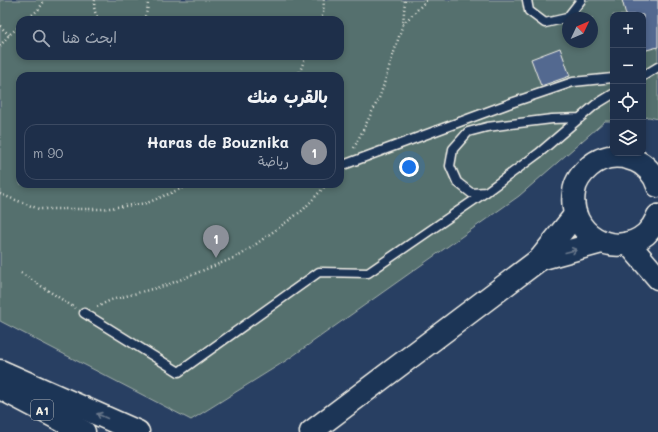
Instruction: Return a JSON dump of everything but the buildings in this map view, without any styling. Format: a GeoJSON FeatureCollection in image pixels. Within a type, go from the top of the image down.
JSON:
{"type":"FeatureCollection","features":[{"type":"Feature","properties":{"kind":"main road"},"geometry":{"type":"LineString","coordinates":[[638,162],[658,154]]}},
{"type":"Feature","properties":{"kind":"main road"},"geometry":{"type":"LineString","coordinates":[[658,186],[649,171],[638,162],[623,157],[608,157],[594,162],[582,172],[575,185],[572,200],[575,215],[581,227],[590,236],[602,242],[615,245],[638,240],[653,226],[658,216]]}},
{"type":"Feature","properties":{"kind":"main road"},"geometry":{"type":"LineString","coordinates":[[311,432],[540,259],[575,215]]}},
{"type":"Feature","properties":{"kind":"main road"},"geometry":{"type":"LineString","coordinates":[[540,259],[602,242]]}},
{"type":"Feature","properties":{"kind":"main road"},"geometry":{"type":"LineString","coordinates":[[628,243],[658,278]]}},
{"type":"Feature","properties":{"kind":"main road"},"geometry":{"type":"LineString","coordinates":[[0,371],[138,432]]}},
{"type":"Feature","properties":{"kind":"main road","name":"A1"},"geometry":{"type":"LineString","coordinates":[[0,388],[84,432]]}},
{"type":"Feature","properties":{"kind":"lane"},"geometry":{"type":"LineString","coordinates":[[527,0],[529,11],[545,23],[567,18],[581,0]]}},
{"type":"Feature","properties":{"kind":"lane"},"geometry":{"type":"LineString","coordinates":[[646,74],[658,67]]}},
{"type":"Feature","properties":{"kind":"lane"},"geometry":{"type":"LineString","coordinates":[[346,164],[511,103],[574,82],[610,78]]}},
{"type":"Feature","properties":{"kind":"lane"},"geometry":{"type":"LineString","coordinates":[[84,313],[179,372],[319,272],[368,273],[486,192],[539,153],[595,105],[610,96]]}},
{"type":"Feature","properties":{"kind":"lane"},"geometry":{"type":"LineString","coordinates":[[486,192],[471,193],[457,182],[450,166],[453,149],[468,132],[487,127],[552,119],[580,118]]}},
{"type":"Feature","properties":{"kind":"path"},"geometry":{"type":"LineString","coordinates":[[31,16],[38,10],[45,0]]}},
{"type":"Feature","properties":{"kind":"path"},"geometry":{"type":"LineString","coordinates":[[94,0],[94,9],[97,16]]}},
{"type":"Feature","properties":{"kind":"path"},"geometry":{"type":"LineString","coordinates":[[146,16],[148,0]]}},
{"type":"Feature","properties":{"kind":"path"},"geometry":{"type":"LineString","coordinates":[[322,16],[324,0]]}},
{"type":"Feature","properties":{"kind":"path"},"geometry":{"type":"LineString","coordinates":[[346,164],[380,96],[403,24],[405,0]]}},
{"type":"Feature","properties":{"kind":"path"},"geometry":{"type":"LineString","coordinates":[[403,24],[427,0]]}},
{"type":"Feature","properties":{"kind":"path"},"geometry":{"type":"LineString","coordinates":[[0,26],[9,36]]}},
{"type":"Feature","properties":{"kind":"path"},"geometry":{"type":"LineString","coordinates":[[0,46],[16,30]]}},
{"type":"Feature","properties":{"kind":"path"},"geometry":{"type":"LineString","coordinates":[[300,72],[304,60]]}},
{"type":"Feature","properties":{"kind":"path"},"geometry":{"type":"LineString","coordinates":[[0,194],[39,209],[102,209],[147,203],[183,188]]}},
{"type":"Feature","properties":{"kind":"path"},"geometry":{"type":"LineString","coordinates":[[21,273],[84,313],[111,300],[167,285],[241,255],[303,210],[323,188]]}},
{"type":"Feature","properties":{"kind":"green space"},"geometry":{"type":"Polygon","coordinates":[[[0,0],[658,0],[658,119],[646,118],[646,12],[610,12],[610,121],[605,121],[519,196],[287,360],[191,420],[0,321],[0,0]]]}},
{"type":"Feature","properties":{"kind":"place","name":"Haras de Bouznika"},"geometry":{"type":"Point","coordinates":[216,258]}}]}
